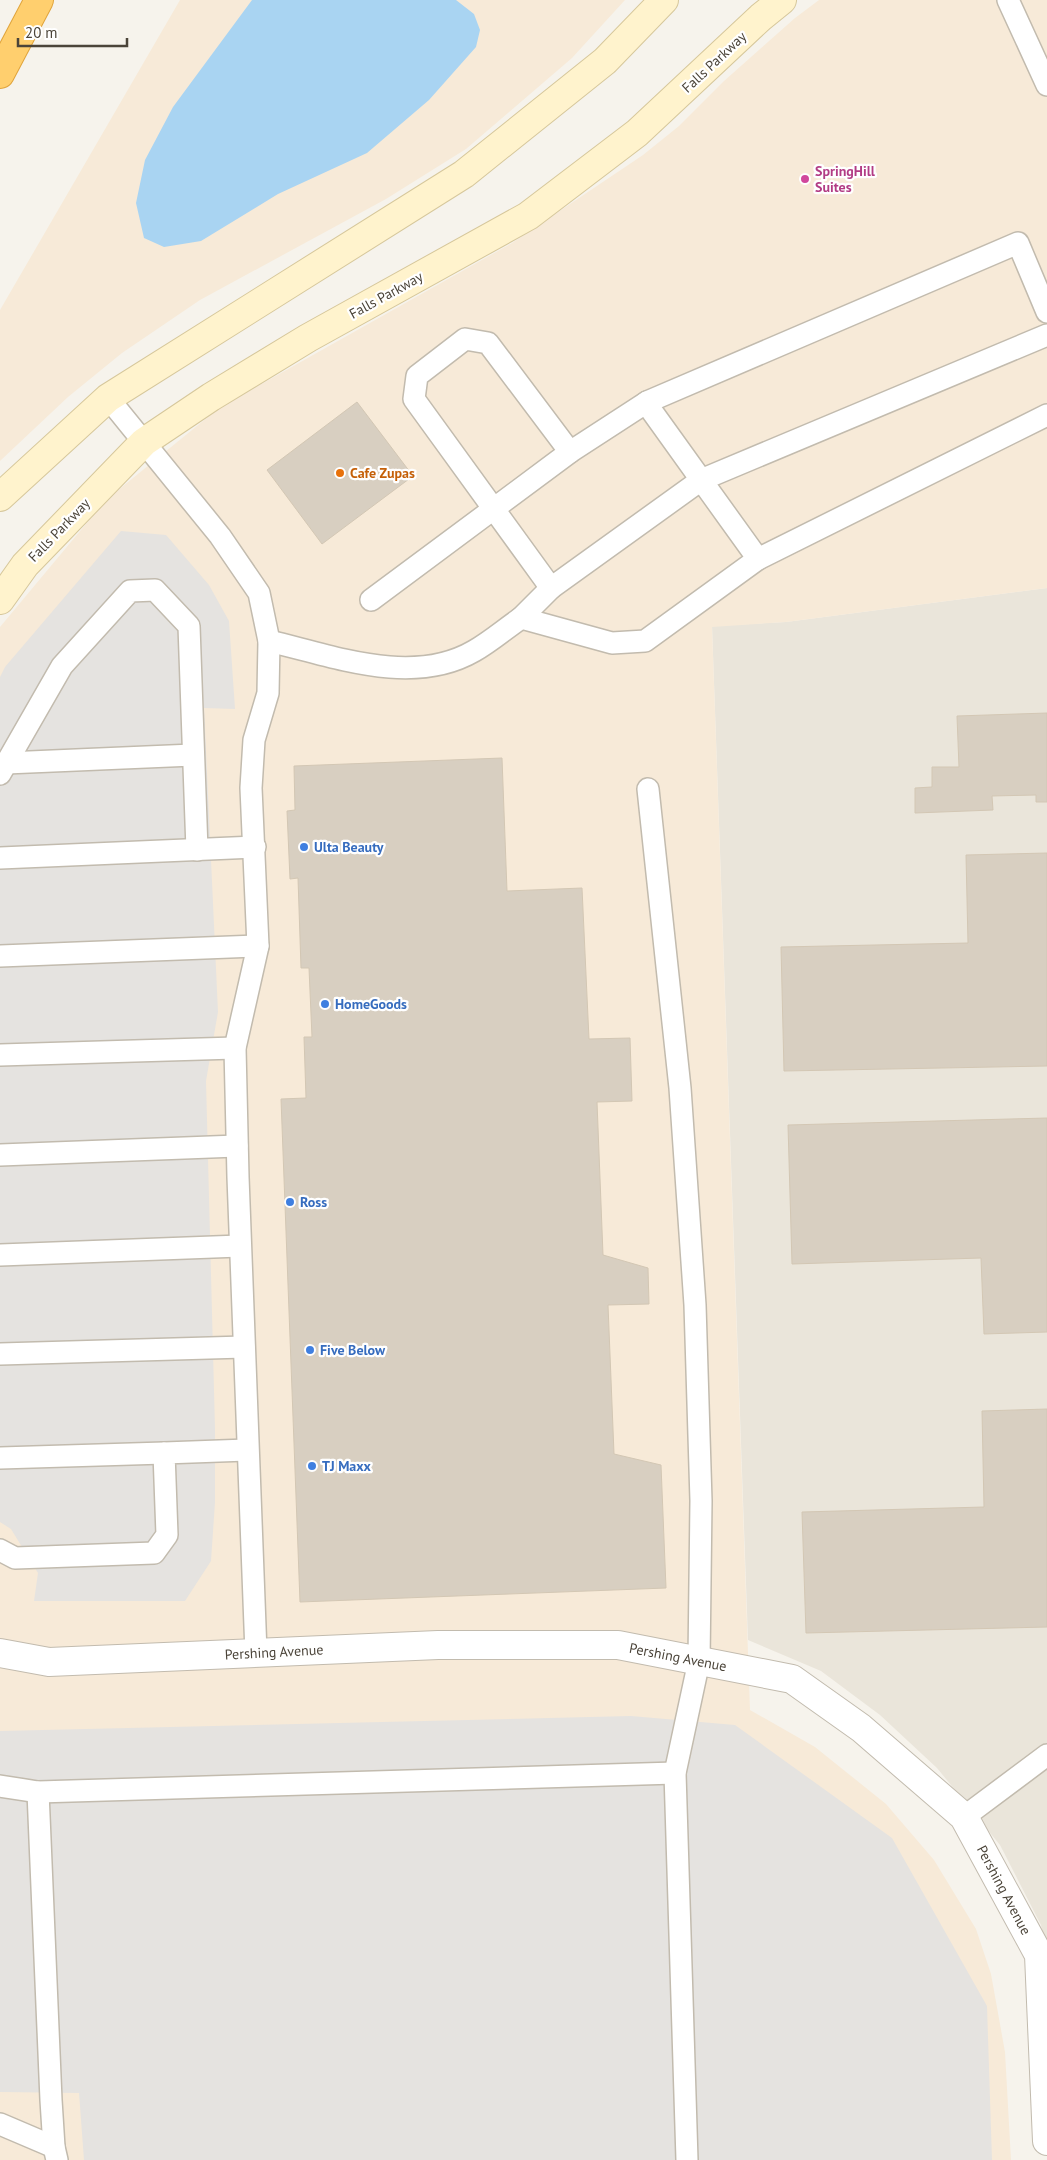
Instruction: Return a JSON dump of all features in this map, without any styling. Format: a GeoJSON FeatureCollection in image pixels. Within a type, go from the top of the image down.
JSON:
{"type":"FeatureCollection","features":[{"type":"Feature","properties":{"kind":"highway"},"geometry":{"type":"LineString","coordinates":[[0,74],[40,0]]}},
{"type":"Feature","properties":{"kind":"street"},"geometry":{"type":"LineString","coordinates":[[0,497],[108,398],[464,174],[605,60],[664,0]]}},
{"type":"Feature","properties":{"kind":"street","name":"Falls Parkway"},"geometry":{"type":"LineString","coordinates":[[0,600],[25,565],[144,442],[211,396],[308,338],[528,216],[637,133],[761,17],[782,0]]}},
{"type":"Feature","properties":{"kind":"street","name":"Pershing Avenue"},"geometry":{"type":"LineString","coordinates":[[0,1653],[49,1662],[438,1645],[618,1645],[792,1679],[861,1728],[964,1817],[1039,1956],[1047,2141]]}},
{"type":"Feature","properties":{"kind":"lane"},"geometry":{"type":"LineString","coordinates":[[1008,0],[1047,85]]}},
{"type":"Feature","properties":{"kind":"lane"},"geometry":{"type":"LineString","coordinates":[[370,600],[570,452],[648,402],[1018,243],[1047,312]]}},
{"type":"Feature","properties":{"kind":"lane"},"geometry":{"type":"LineString","coordinates":[[270,641],[368,664],[416,667],[439,665],[473,652],[521,618],[551,588],[701,480],[1047,335]]}},
{"type":"Feature","properties":{"kind":"lane"},"geometry":{"type":"LineString","coordinates":[[551,588],[414,399],[417,376],[466,339],[488,343],[570,452]]}},
{"type":"Feature","properties":{"kind":"lane"},"geometry":{"type":"LineString","coordinates":[[108,398],[220,536],[259,593],[270,641],[268,694],[254,740],[251,788],[258,946],[235,1048],[247,1450],[256,1653]]}},
{"type":"Feature","properties":{"kind":"lane"},"geometry":{"type":"LineString","coordinates":[[648,402],[758,559]]}},
{"type":"Feature","properties":{"kind":"lane"},"geometry":{"type":"LineString","coordinates":[[521,618],[612,643],[646,640],[758,559],[1047,415]]}},
{"type":"Feature","properties":{"kind":"lane"},"geometry":{"type":"LineString","coordinates":[[3,768],[62,666],[130,591],[154,590],[189,626],[196,850]]}},
{"type":"Feature","properties":{"kind":"lane"},"geometry":{"type":"LineString","coordinates":[[3,768],[193,755]]}},
{"type":"Feature","properties":{"kind":"lane"},"geometry":{"type":"LineString","coordinates":[[648,789],[680,1088],[695,1305],[701,1501],[699,1661],[675,1773],[687,2160]]}},
{"type":"Feature","properties":{"kind":"lane"},"geometry":{"type":"LineString","coordinates":[[0,858],[255,847]]}},
{"type":"Feature","properties":{"kind":"lane"},"geometry":{"type":"LineString","coordinates":[[0,956],[258,946]]}},
{"type":"Feature","properties":{"kind":"lane"},"geometry":{"type":"LineString","coordinates":[[0,1055],[235,1048]]}},
{"type":"Feature","properties":{"kind":"lane"},"geometry":{"type":"LineString","coordinates":[[0,1155],[237,1146]]}},
{"type":"Feature","properties":{"kind":"lane"},"geometry":{"type":"LineString","coordinates":[[0,1255],[240,1246]]}},
{"type":"Feature","properties":{"kind":"lane"},"geometry":{"type":"LineString","coordinates":[[0,1354],[244,1347]]}},
{"type":"Feature","properties":{"kind":"lane"},"geometry":{"type":"LineString","coordinates":[[0,1458],[247,1450]]}},
{"type":"Feature","properties":{"kind":"lane"},"geometry":{"type":"LineString","coordinates":[[0,1550],[15,1558],[154,1553],[167,1535],[164,1453]]}},
{"type":"Feature","properties":{"kind":"lane"},"geometry":{"type":"LineString","coordinates":[[964,1817],[1047,1756]]}},
{"type":"Feature","properties":{"kind":"lane"},"geometry":{"type":"LineString","coordinates":[[0,1786],[38,1792],[675,1773]]}},
{"type":"Feature","properties":{"kind":"lane"},"geometry":{"type":"LineString","coordinates":[[38,1792],[55,2153]]}},
{"type":"Feature","properties":{"kind":"lane"},"geometry":{"type":"LineString","coordinates":[[0,2124],[55,2153]]}},
{"type":"Feature","properties":{"kind":"shaded area"},"geometry":{"type":"Polygon","coordinates":[[[180,0],[625,0],[572,58],[466,149],[386,199],[200,300],[122,353],[68,397],[0,461],[0,310],[180,0]]]}},
{"type":"Feature","properties":{"kind":"shaded area"},"geometry":{"type":"Polygon","coordinates":[[[819,0],[1047,0],[1047,588],[786,622],[712,627],[750,1710],[815,1747],[886,1804],[934,1860],[976,1929],[991,1974],[1005,2052],[1011,2160],[0,2160],[0,627],[106,500],[219,408],[512,243],[643,155],[679,126],[724,81],[795,18],[819,0]]]}},
{"type":"Feature","properties":{"kind":"shaded area"},"geometry":{"type":"Polygon","coordinates":[[[121,531],[166,535],[209,585],[229,621],[235,709],[204,708],[218,1012],[206,1081],[215,1429],[215,1502],[211,1561],[185,1601],[34,1601],[38,1573],[11,1529],[0,1522],[0,677],[5,667],[121,531]]]}},
{"type":"Feature","properties":{"kind":"shaded area"},"geometry":{"type":"Polygon","coordinates":[[[1047,588],[1047,1952],[1041,1925],[1000,1845],[937,1768],[880,1715],[821,1671],[748,1640],[712,626],[786,622],[1047,588]]]}},
{"type":"Feature","properties":{"kind":"shaded area"},"geometry":{"type":"Polygon","coordinates":[[[631,1716],[735,1725],[892,1838],[987,2006],[992,2160],[84,2160],[79,2093],[0,2092],[0,1731],[631,1716]]]}},
{"type":"Feature","properties":{"kind":"water"},"geometry":{"type":"Polygon","coordinates":[[[252,0],[456,0],[474,14],[480,30],[476,47],[429,100],[367,153],[278,194],[201,241],[164,247],[144,238],[136,203],[145,160],[173,107],[252,0]]]}},
{"type":"Feature","properties":{"kind":"building","name":"Cafe Zupas"},"geometry":{"type":"Polygon","coordinates":[[[357,402],[413,476],[322,544],[267,470],[357,402]]]}},
{"type":"Feature","properties":{"kind":"building"},"geometry":{"type":"Polygon","coordinates":[[[1047,713],[1047,802],[1036,802],[1036,795],[992,796],[993,810],[915,813],[915,788],[932,787],[932,767],[959,767],[957,716],[1047,713]]]}},
{"type":"Feature","properties":{"kind":"building"},"geometry":{"type":"Polygon","coordinates":[[[502,758],[507,891],[582,888],[589,1039],[630,1038],[632,1101],[597,1102],[603,1255],[648,1268],[649,1304],[608,1305],[614,1454],[661,1465],[666,1588],[300,1602],[281,1099],[306,1098],[304,1037],[312,1037],[309,968],[301,968],[298,878],[290,879],[287,811],[295,810],[294,766],[502,758]]]}},
{"type":"Feature","properties":{"kind":"building"},"geometry":{"type":"Polygon","coordinates":[[[1047,853],[1047,1066],[784,1071],[781,947],[968,943],[966,855],[1047,853]]]}},
{"type":"Feature","properties":{"kind":"building"},"geometry":{"type":"Polygon","coordinates":[[[1047,1118],[1047,1332],[984,1334],[981,1258],[792,1264],[788,1125],[1047,1118]]]}},
{"type":"Feature","properties":{"kind":"building"},"geometry":{"type":"Polygon","coordinates":[[[1047,1409],[1047,1627],[806,1633],[802,1512],[984,1507],[982,1411],[1047,1409]]]}},
{"type":"Feature","properties":{"kind":"place","name":"SpringHill Suites"},"geometry":{"type":"Point","coordinates":[805,179]}},
{"type":"Feature","properties":{"kind":"place","name":"Cafe Zupas"},"geometry":{"type":"Point","coordinates":[340,473]}},
{"type":"Feature","properties":{"kind":"place","name":"Ulta Beauty"},"geometry":{"type":"Point","coordinates":[304,847]}},
{"type":"Feature","properties":{"kind":"place","name":"HomeGoods"},"geometry":{"type":"Point","coordinates":[325,1004]}},
{"type":"Feature","properties":{"kind":"place","name":"Ross"},"geometry":{"type":"Point","coordinates":[290,1202]}},
{"type":"Feature","properties":{"kind":"place","name":"Five Below"},"geometry":{"type":"Point","coordinates":[310,1350]}},
{"type":"Feature","properties":{"kind":"place","name":"TJ Maxx"},"geometry":{"type":"Point","coordinates":[312,1466]}}]}
